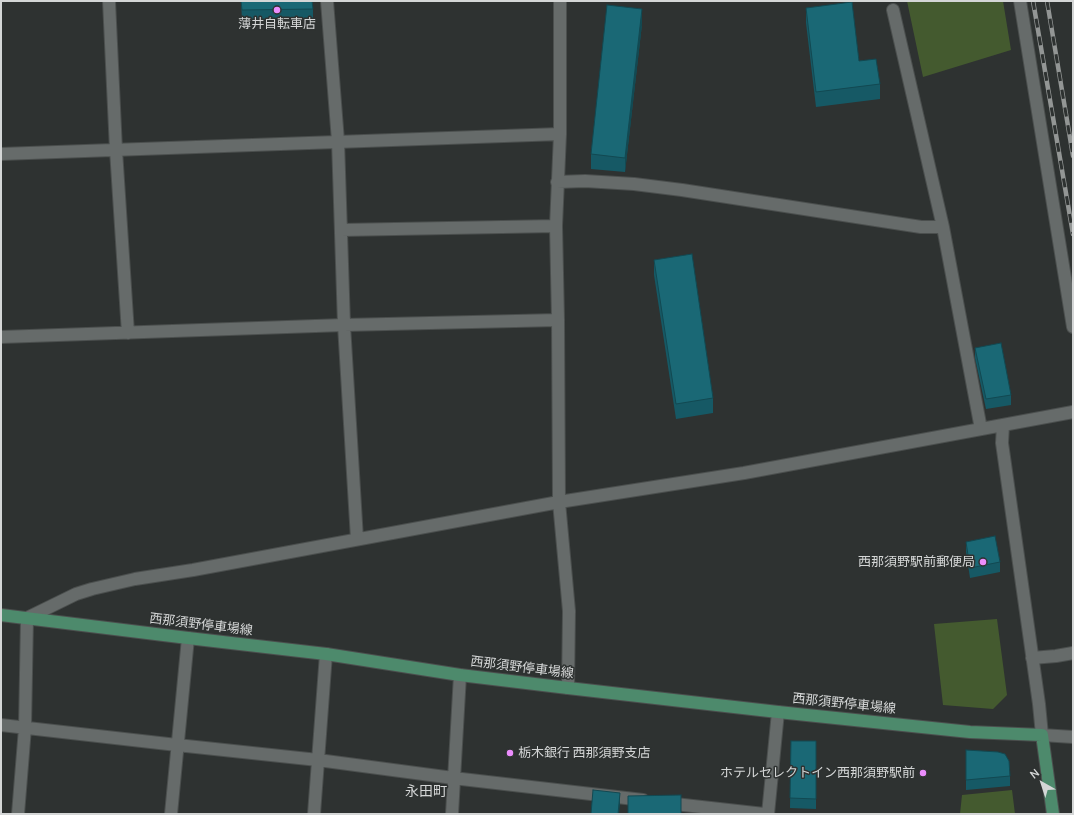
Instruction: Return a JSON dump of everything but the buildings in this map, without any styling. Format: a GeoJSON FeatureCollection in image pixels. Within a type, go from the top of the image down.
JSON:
{"type":"FeatureCollection","features":[{"type":"Feature","properties":{"kind":"main road","name":"西那須野停車場線"},"geometry":{"type":"LineString","coordinates":[[1,614],[326,654],[460,675],[568,688],[970,732],[1042,735]]}},
{"type":"Feature","properties":{"kind":"main road"},"geometry":{"type":"LineString","coordinates":[[1042,735],[1053,814]]}},
{"type":"Feature","properties":{"kind":"street"},"geometry":{"type":"LineString","coordinates":[[109,1],[116,150],[128,333]]}},
{"type":"Feature","properties":{"kind":"street"},"geometry":{"type":"LineString","coordinates":[[327,1],[338,141],[344,325],[357,539]]}},
{"type":"Feature","properties":{"kind":"street"},"geometry":{"type":"LineString","coordinates":[[560,1],[560,134],[556,226],[559,502],[569,611],[568,688]]}},
{"type":"Feature","properties":{"kind":"street"},"geometry":{"type":"LineString","coordinates":[[1020,1],[1073,327]]}},
{"type":"Feature","properties":{"kind":"street"},"geometry":{"type":"LineString","coordinates":[[893,10],[943,227],[981,429]]}},
{"type":"Feature","properties":{"kind":"street"},"geometry":{"type":"LineString","coordinates":[[1,154],[560,134]]}},
{"type":"Feature","properties":{"kind":"street"},"geometry":{"type":"LineString","coordinates":[[557,182],[585,181],[634,184],[921,227],[943,227]]}},
{"type":"Feature","properties":{"kind":"street"},"geometry":{"type":"LineString","coordinates":[[341,230],[556,226]]}},
{"type":"Feature","properties":{"kind":"street"},"geometry":{"type":"LineString","coordinates":[[1,337],[344,325],[558,320]]}},
{"type":"Feature","properties":{"kind":"street"},"geometry":{"type":"LineString","coordinates":[[18,814],[25,728],[27,618],[76,594],[135,579],[193,570],[559,502],[744,473],[1073,412]]}},
{"type":"Feature","properties":{"kind":"street"},"geometry":{"type":"LineString","coordinates":[[1003,425],[1002,443],[1042,735],[1073,737]]}},
{"type":"Feature","properties":{"kind":"street"},"geometry":{"type":"LineString","coordinates":[[171,814],[188,638]]}},
{"type":"Feature","properties":{"kind":"street"},"geometry":{"type":"LineString","coordinates":[[1032,658],[1073,653]]}},
{"type":"Feature","properties":{"kind":"street"},"geometry":{"type":"LineString","coordinates":[[314,814],[326,654]]}},
{"type":"Feature","properties":{"kind":"street"},"geometry":{"type":"LineString","coordinates":[[452,814],[460,675]]}},
{"type":"Feature","properties":{"kind":"street"},"geometry":{"type":"LineString","coordinates":[[768,814],[778,712]]}},
{"type":"Feature","properties":{"kind":"street"},"geometry":{"type":"LineString","coordinates":[[1,725],[318,760],[453,778],[764,814]]}},
{"type":"Feature","properties":{"kind":"green space"},"geometry":{"type":"Polygon","coordinates":[[[907,1],[1003,1],[1011,50],[923,77],[907,1]]]}},
{"type":"Feature","properties":{"kind":"green space"},"geometry":{"type":"Polygon","coordinates":[[[997,619],[1007,695],[993,709],[943,705],[934,624],[997,619]]]}},
{"type":"Feature","properties":{"kind":"green space"},"geometry":{"type":"Polygon","coordinates":[[[1012,790],[1015,814],[960,814],[962,795],[1012,790]]]}},
{"type":"Feature","properties":{"kind":"railway"},"geometry":{"type":"LineString","coordinates":[[1033,1],[1073,234]]}},
{"type":"Feature","properties":{"kind":"railway"},"geometry":{"type":"LineString","coordinates":[[1047,1],[1073,156]]}},
{"type":"Feature","properties":{"kind":"place","name":"薄井自転車店"},"geometry":{"type":"Point","coordinates":[277,10]}},
{"type":"Feature","properties":{"kind":"place","name":"西那須野駅前郵便局"},"geometry":{"type":"Point","coordinates":[983,562]}},
{"type":"Feature","properties":{"kind":"place","name":"栃木銀行 西那須野支店"},"geometry":{"type":"Point","coordinates":[510,753]}},
{"type":"Feature","properties":{"kind":"place","name":"ホテルセレクトイン西那須野駅前"},"geometry":{"type":"Point","coordinates":[923,773]}},
{"type":"Feature","properties":{"kind":"district","name":"永田町"},"geometry":{"type":"Point","coordinates":[426,792]}}]}
